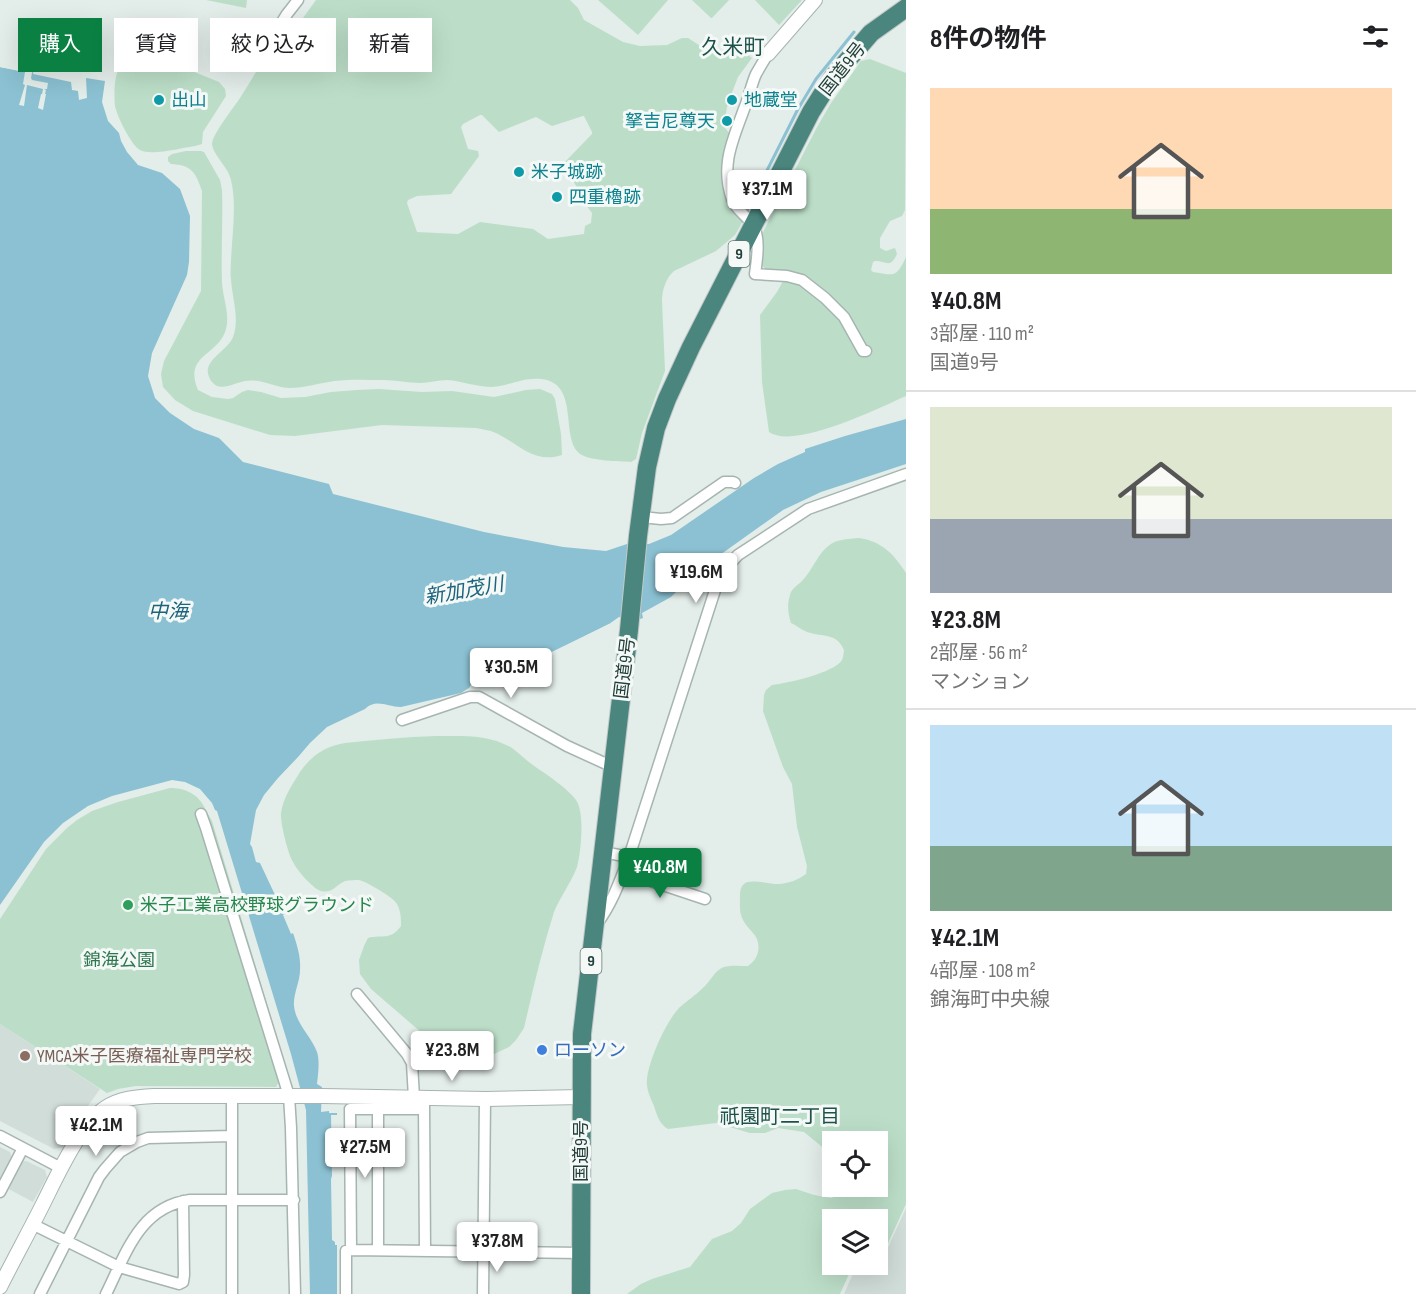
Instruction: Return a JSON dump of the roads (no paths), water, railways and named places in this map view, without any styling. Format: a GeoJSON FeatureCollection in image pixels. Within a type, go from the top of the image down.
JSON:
{"type":"FeatureCollection","features":[{"type":"Feature","properties":{"kind":"highway","name":"国道9号"},"geometry":{"type":"LineString","coordinates":[[581,1294],[582,1034],[638,536],[647,467],[656,428],[691,347],[811,112],[833,77],[870,33],[906,8]]}},
{"type":"Feature","properties":{"kind":"street"},"geometry":{"type":"LineString","coordinates":[[284,18],[298,0]]}},
{"type":"Feature","properties":{"kind":"street"},"geometry":{"type":"LineString","coordinates":[[815,0],[768,54],[755,75],[730,144],[728,177],[733,202],[753,225],[758,244],[755,274],[787,276],[802,280],[837,309],[863,351],[866,351]]}},
{"type":"Feature","properties":{"kind":"street"},"geometry":{"type":"LineString","coordinates":[[595,926],[606,913],[624,872],[717,584],[726,568],[738,555],[808,509],[906,474]]}},
{"type":"Feature","properties":{"kind":"street"},"geometry":{"type":"LineString","coordinates":[[641,517],[672,518],[724,482],[735,483]]}},
{"type":"Feature","properties":{"kind":"street"},"geometry":{"type":"LineString","coordinates":[[402,720],[479,697],[567,746],[613,767]]}},
{"type":"Feature","properties":{"kind":"street"},"geometry":{"type":"LineString","coordinates":[[201,814],[294,1096],[295,1294]]}},
{"type":"Feature","properties":{"kind":"street"},"geometry":{"type":"LineString","coordinates":[[603,852],[629,857]]}},
{"type":"Feature","properties":{"kind":"street"},"geometry":{"type":"LineString","coordinates":[[624,872],[705,898]]}},
{"type":"Feature","properties":{"kind":"street"},"geometry":{"type":"LineString","coordinates":[[357,994],[407,1054],[412,1064],[421,1101],[425,1251]]}},
{"type":"Feature","properties":{"kind":"street"},"geometry":{"type":"LineString","coordinates":[[0,1287],[61,1168],[91,1120],[115,1102],[143,1096],[323,1096],[379,1103]]}},
{"type":"Feature","properties":{"kind":"street"},"geometry":{"type":"LineString","coordinates":[[232,1096],[232,1294]]}},
{"type":"Feature","properties":{"kind":"street"},"geometry":{"type":"LineString","coordinates":[[351,1250],[350,1109],[379,1103],[485,1098],[581,1097]]}},
{"type":"Feature","properties":{"kind":"street"},"geometry":{"type":"LineString","coordinates":[[483,1294],[485,1098]]}},
{"type":"Feature","properties":{"kind":"street"},"geometry":{"type":"LineString","coordinates":[[378,1250],[379,1103]]}},
{"type":"Feature","properties":{"kind":"street"},"geometry":{"type":"LineString","coordinates":[[40,1294],[99,1177],[112,1160],[128,1147],[148,1138],[232,1136]]}},
{"type":"Feature","properties":{"kind":"street"},"geometry":{"type":"LineString","coordinates":[[0,1137],[61,1168]]}},
{"type":"Feature","properties":{"kind":"street"},"geometry":{"type":"LineString","coordinates":[[0,1192],[23,1148]]}},
{"type":"Feature","properties":{"kind":"street"},"geometry":{"type":"LineString","coordinates":[[106,1294],[135,1234],[144,1222],[165,1207],[183,1201],[294,1200]]}},
{"type":"Feature","properties":{"kind":"street"},"geometry":{"type":"LineString","coordinates":[[32,1224],[119,1267],[182,1283],[183,1201]]}},
{"type":"Feature","properties":{"kind":"street"},"geometry":{"type":"LineString","coordinates":[[346,1294],[346,1251],[351,1250],[581,1253]]}},
{"type":"Feature","properties":{"kind":"water","name":"中海"},"geometry":{"type":"Polygon","coordinates":[[[0,67],[18,72],[33,72],[33,74],[71,82],[72,90],[78,91],[79,100],[87,98],[86,78],[105,81],[102,102],[108,121],[119,133],[127,152],[138,165],[162,173],[180,189],[190,216],[187,275],[152,353],[148,376],[155,398],[170,413],[194,429],[219,438],[243,462],[329,484],[333,494],[484,532],[563,547],[606,551],[627,544],[649,544],[671,535],[754,478],[805,452],[805,449],[906,419],[906,464],[821,492],[783,510],[696,572],[671,597],[642,613],[643,618],[619,617],[527,664],[474,680],[469,688],[461,693],[401,707],[373,704],[327,727],[264,795],[256,810],[250,844],[256,862],[260,863],[291,934],[293,933],[297,947],[300,970],[294,1006],[298,1019],[317,1052],[319,1064],[317,1084],[322,1087],[321,1112],[337,1113],[337,1115],[331,1115],[331,1179],[332,1240],[337,1245],[337,1294],[310,1294],[306,1110],[217,811],[200,789],[185,782],[172,780],[112,796],[88,806],[63,823],[44,842],[0,905],[0,67]]]}},
{"type":"Feature","properties":{"kind":"waterway"},"geometry":{"type":"LineString","coordinates":[[746,212],[798,109],[816,79],[854,32]]}},
{"type":"Feature","properties":{"kind":"place","name":"出山"},"geometry":{"type":"Point","coordinates":[159,100]}},
{"type":"Feature","properties":{"kind":"place","name":"地蔵堂"},"geometry":{"type":"Point","coordinates":[732,100]}},
{"type":"Feature","properties":{"kind":"place","name":"拏吉尼尊天"},"geometry":{"type":"Point","coordinates":[727,121]}},
{"type":"Feature","properties":{"kind":"place","name":"米子城跡"},"geometry":{"type":"Point","coordinates":[519,172]}},
{"type":"Feature","properties":{"kind":"place","name":"四重櫓跡"},"geometry":{"type":"Point","coordinates":[557,197]}},
{"type":"Feature","properties":{"kind":"place","name":"米子工業高校野球グラウンド"},"geometry":{"type":"Point","coordinates":[128,905]}},
{"type":"Feature","properties":{"kind":"place","name":"ローソン"},"geometry":{"type":"Point","coordinates":[542,1050]}},
{"type":"Feature","properties":{"kind":"place","name":"YMCA米子医療福祉専門学校"},"geometry":{"type":"Point","coordinates":[25,1056]}},
{"type":"Feature","properties":{"kind":"district","name":"久米町"},"geometry":{"type":"Point","coordinates":[733,47]}},
{"type":"Feature","properties":{"kind":"district","name":"祇園町二丁目"},"geometry":{"type":"Point","coordinates":[780,1117]}},
{"type":"Feature","properties":{"kind":"water label","name":"新加茂川"},"geometry":{"type":"Point","coordinates":[464,591]}},
{"type":"Feature","properties":{"kind":"park label","name":"錦海公園"},"geometry":{"type":"Point","coordinates":[119,960]}}]}
